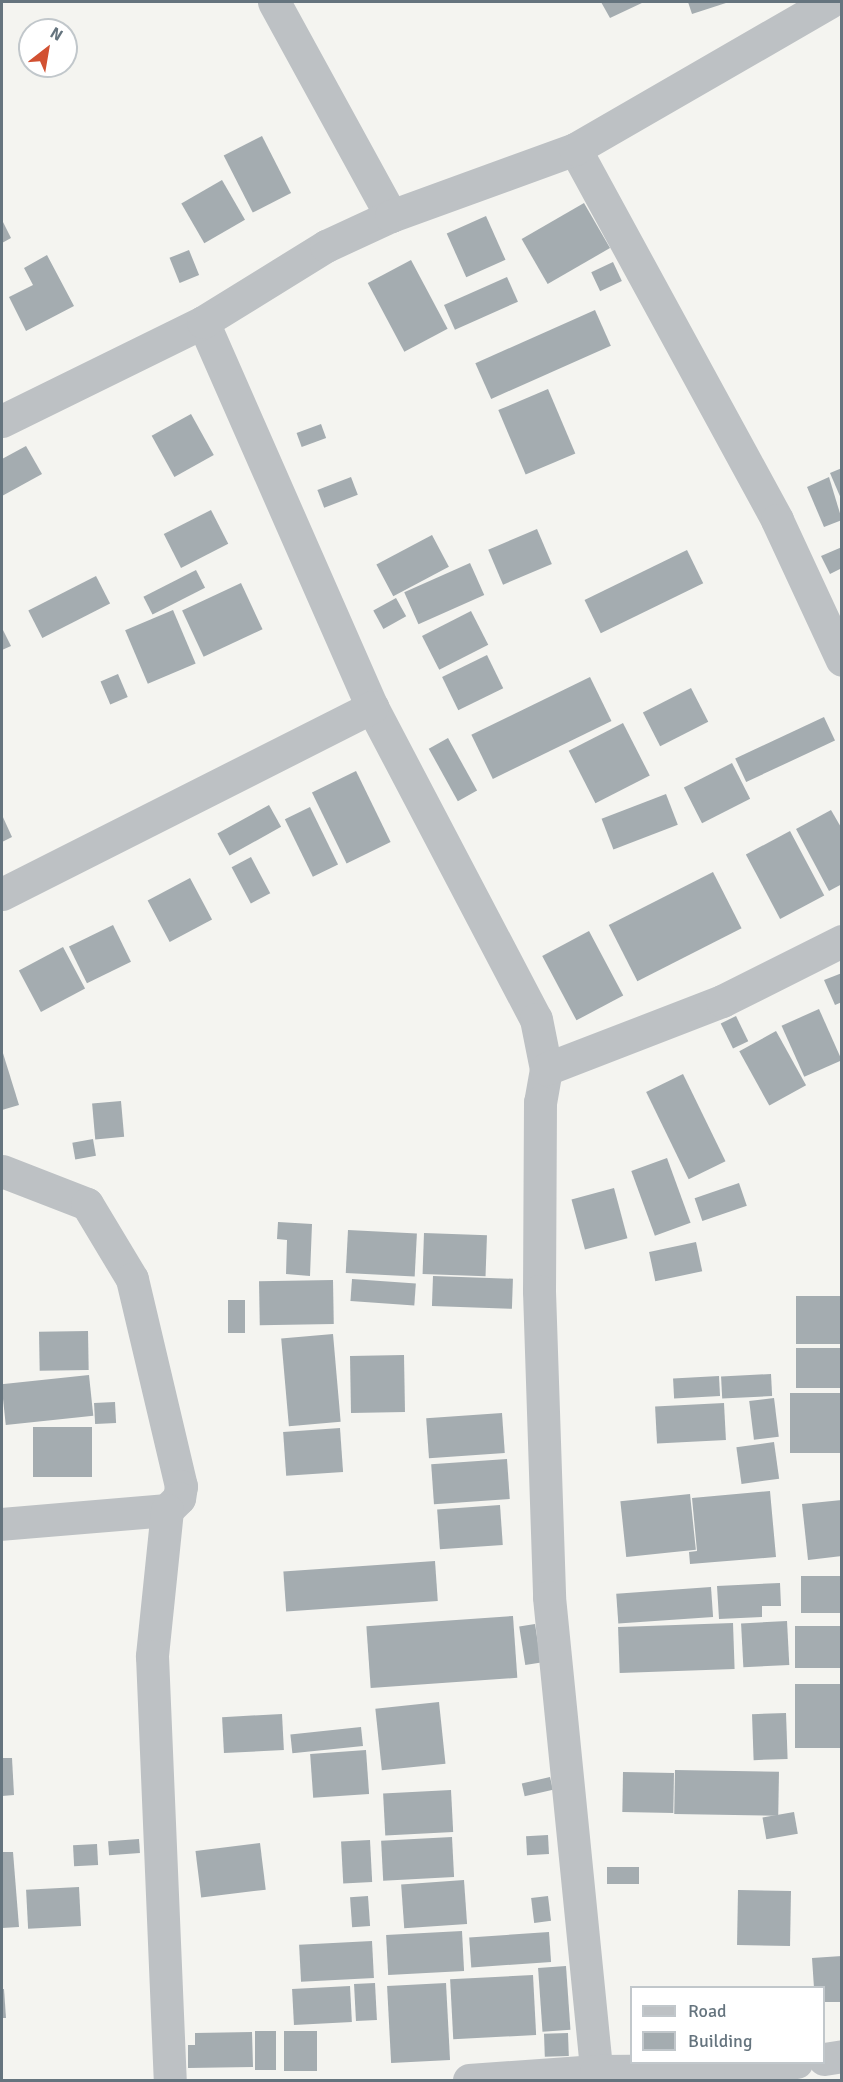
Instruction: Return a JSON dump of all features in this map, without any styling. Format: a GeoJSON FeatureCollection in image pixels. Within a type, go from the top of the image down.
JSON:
{"type":"FeatureCollection","features":[{"type":"Feature","properties":{"kind":"street"},"geometry":{"type":"LineString","coordinates":[[274,2],[391,216]]}},
{"type":"Feature","properties":{"kind":"street"},"geometry":{"type":"LineString","coordinates":[[2,421],[203,322],[326,246],[391,216],[575,149],[830,2]]}},
{"type":"Feature","properties":{"kind":"street"},"geometry":{"type":"LineString","coordinates":[[575,149],[777,520],[842,660]]}},
{"type":"Feature","properties":{"kind":"street"},"geometry":{"type":"LineString","coordinates":[[203,322],[372,707],[536,1019],[546,1069],[540,1102],[539,1291],[549,1597],[596,2071]]}},
{"type":"Feature","properties":{"kind":"street"},"geometry":{"type":"LineString","coordinates":[[2,894],[372,707]]}},
{"type":"Feature","properties":{"kind":"street"},"geometry":{"type":"LineString","coordinates":[[546,1069],[722,1001],[842,941]]}},
{"type":"Feature","properties":{"kind":"street"},"geometry":{"type":"LineString","coordinates":[[2,1171],[87,1204],[132,1279],[181,1486],[179,1498],[167,1510],[152,1656],[170,2080]]}},
{"type":"Feature","properties":{"kind":"street"},"geometry":{"type":"LineString","coordinates":[[2,1524],[167,1510]]}},
{"type":"Feature","properties":{"kind":"street"},"geometry":{"type":"LineString","coordinates":[[825,2059],[842,2056]]}},
{"type":"Feature","properties":{"kind":"street"},"geometry":{"type":"LineString","coordinates":[[469,2080],[596,2071],[740,2070],[782,2064]]}},
{"type":"Feature","properties":{"kind":"building"},"geometry":{"type":"Polygon","coordinates":[[[601,2],[644,2],[610,18],[601,2]]]}},
{"type":"Feature","properties":{"kind":"building"},"geometry":{"type":"Polygon","coordinates":[[[688,2],[729,2],[692,14],[688,2]]]}},
{"type":"Feature","properties":{"kind":"building"},"geometry":{"type":"Polygon","coordinates":[[[262,136],[291,193],[253,213],[224,156],[262,136]]]}},
{"type":"Feature","properties":{"kind":"building"},"geometry":{"type":"Polygon","coordinates":[[[222,180],[245,220],[204,243],[181,204],[222,180]]]}},
{"type":"Feature","properties":{"kind":"building"},"geometry":{"type":"Polygon","coordinates":[[[584,203],[610,248],[548,284],[522,239],[584,203]]]}},
{"type":"Feature","properties":{"kind":"building"},"geometry":{"type":"Polygon","coordinates":[[[486,216],[506,260],[466,277],[447,233],[486,216]]]}},
{"type":"Feature","properties":{"kind":"building"},"geometry":{"type":"Polygon","coordinates":[[[2,220],[11,238],[2,243],[2,220]]]}},
{"type":"Feature","properties":{"kind":"building"},"geometry":{"type":"Polygon","coordinates":[[[189,250],[199,275],[180,283],[170,258],[189,250]]]}},
{"type":"Feature","properties":{"kind":"building"},"geometry":{"type":"Polygon","coordinates":[[[47,255],[74,306],[26,331],[9,297],[33,285],[24,268],[47,255]]]}},
{"type":"Feature","properties":{"kind":"building"},"geometry":{"type":"Polygon","coordinates":[[[411,260],[448,329],[404,352],[368,283],[411,260]]]}},
{"type":"Feature","properties":{"kind":"building"},"geometry":{"type":"Polygon","coordinates":[[[613,262],[622,281],[600,291],[591,272],[613,262]]]}},
{"type":"Feature","properties":{"kind":"building"},"geometry":{"type":"Polygon","coordinates":[[[507,277],[518,302],[455,330],[444,305],[507,277]]]}},
{"type":"Feature","properties":{"kind":"building"},"geometry":{"type":"Polygon","coordinates":[[[595,310],[611,346],[491,399],[475,363],[595,310]]]}},
{"type":"Feature","properties":{"kind":"building"},"geometry":{"type":"Polygon","coordinates":[[[548,389],[575,453],[526,475],[498,410],[548,389]]]}},
{"type":"Feature","properties":{"kind":"building"},"geometry":{"type":"Polygon","coordinates":[[[191,414],[214,455],[174,477],[152,436],[191,414]]]}},
{"type":"Feature","properties":{"kind":"building"},"geometry":{"type":"Polygon","coordinates":[[[321,424],[326,438],[302,447],[297,433],[321,424]]]}},
{"type":"Feature","properties":{"kind":"building"},"geometry":{"type":"Polygon","coordinates":[[[26,446],[42,474],[2,496],[2,459],[26,446]]]}},
{"type":"Feature","properties":{"kind":"building"},"geometry":{"type":"Polygon","coordinates":[[[842,468],[842,501],[830,473],[842,468]]]}},
{"type":"Feature","properties":{"kind":"building"},"geometry":{"type":"Polygon","coordinates":[[[351,477],[358,495],[324,508],[317,490],[351,477]]]}},
{"type":"Feature","properties":{"kind":"building"},"geometry":{"type":"Polygon","coordinates":[[[829,477],[842,520],[824,527],[807,487],[829,477]]]}},
{"type":"Feature","properties":{"kind":"building"},"geometry":{"type":"Polygon","coordinates":[[[211,510],[228,544],[181,568],[164,534],[211,510]]]}},
{"type":"Feature","properties":{"kind":"building"},"geometry":{"type":"Polygon","coordinates":[[[537,529],[552,564],[503,585],[488,550],[537,529]]]}},
{"type":"Feature","properties":{"kind":"building"},"geometry":{"type":"Polygon","coordinates":[[[432,535],[449,567],[393,596],[376,565],[432,535]]]}},
{"type":"Feature","properties":{"kind":"building"},"geometry":{"type":"Polygon","coordinates":[[[842,547],[842,568],[830,574],[821,556],[842,547]]]}},
{"type":"Feature","properties":{"kind":"building"},"geometry":{"type":"Polygon","coordinates":[[[687,550],[703,583],[601,633],[585,600],[687,550]]]}},
{"type":"Feature","properties":{"kind":"building"},"geometry":{"type":"Polygon","coordinates":[[[470,563],[484,595],[418,624],[404,592],[470,563]]]}},
{"type":"Feature","properties":{"kind":"building"},"geometry":{"type":"Polygon","coordinates":[[[196,570],[205,588],[153,615],[143,597],[196,570]]]}},
{"type":"Feature","properties":{"kind":"building"},"geometry":{"type":"Polygon","coordinates":[[[96,576],[110,604],[42,638],[28,611],[96,576]]]}},
{"type":"Feature","properties":{"kind":"building"},"geometry":{"type":"Polygon","coordinates":[[[241,583],[263,629],[204,657],[182,610],[241,583]]]}},
{"type":"Feature","properties":{"kind":"building"},"geometry":{"type":"Polygon","coordinates":[[[396,598],[406,616],[383,629],[373,611],[396,598]]]}},
{"type":"Feature","properties":{"kind":"building"},"geometry":{"type":"Polygon","coordinates":[[[173,610],[196,663],[148,684],[125,630],[173,610]]]}},
{"type":"Feature","properties":{"kind":"building"},"geometry":{"type":"Polygon","coordinates":[[[471,611],[488,645],[439,670],[422,636],[471,611]]]}},
{"type":"Feature","properties":{"kind":"building"},"geometry":{"type":"Polygon","coordinates":[[[2,628],[11,646],[2,650],[2,628]]]}},
{"type":"Feature","properties":{"kind":"building"},"geometry":{"type":"Polygon","coordinates":[[[487,655],[503,688],[458,710],[442,677],[487,655]]]}},
{"type":"Feature","properties":{"kind":"building"},"geometry":{"type":"Polygon","coordinates":[[[118,674],[128,697],[110,704],[101,681],[118,674]]]}},
{"type":"Feature","properties":{"kind":"building"},"geometry":{"type":"Polygon","coordinates":[[[590,677],[611,721],[493,779],[471,735],[590,677]]]}},
{"type":"Feature","properties":{"kind":"building"},"geometry":{"type":"Polygon","coordinates":[[[691,688],[708,722],[660,746],[643,713],[691,688]]]}},
{"type":"Feature","properties":{"kind":"building"},"geometry":{"type":"Polygon","coordinates":[[[824,717],[835,741],[746,782],[735,758],[824,717]]]}},
{"type":"Feature","properties":{"kind":"building"},"geometry":{"type":"Polygon","coordinates":[[[623,723],[650,776],[595,803],[569,751],[623,723]]]}},
{"type":"Feature","properties":{"kind":"building"},"geometry":{"type":"Polygon","coordinates":[[[448,738],[477,790],[458,801],[429,749],[448,738]]]}},
{"type":"Feature","properties":{"kind":"building"},"geometry":{"type":"Polygon","coordinates":[[[732,763],[750,799],[702,823],[684,788],[732,763]]]}},
{"type":"Feature","properties":{"kind":"building"},"geometry":{"type":"Polygon","coordinates":[[[356,771],[391,842],[347,863],[312,792],[356,771]]]}},
{"type":"Feature","properties":{"kind":"building"},"geometry":{"type":"Polygon","coordinates":[[[666,794],[678,825],[613,850],[602,819],[666,794]]]}},
{"type":"Feature","properties":{"kind":"building"},"geometry":{"type":"Polygon","coordinates":[[[269,805],[281,827],[230,855],[217,834],[269,805]]]}},
{"type":"Feature","properties":{"kind":"building"},"geometry":{"type":"Polygon","coordinates":[[[310,807],[338,865],[313,877],[285,819],[310,807]]]}},
{"type":"Feature","properties":{"kind":"building"},"geometry":{"type":"Polygon","coordinates":[[[831,810],[842,829],[842,884],[829,891],[796,829],[831,810]]]}},
{"type":"Feature","properties":{"kind":"building"},"geometry":{"type":"Polygon","coordinates":[[[2,815],[12,837],[2,842],[2,815]]]}},
{"type":"Feature","properties":{"kind":"building"},"geometry":{"type":"Polygon","coordinates":[[[790,831],[824,895],[780,919],[746,854],[790,831]]]}},
{"type":"Feature","properties":{"kind":"building"},"geometry":{"type":"Polygon","coordinates":[[[251,857],[270,893],[251,904],[232,867],[251,857]]]}},
{"type":"Feature","properties":{"kind":"building"},"geometry":{"type":"Polygon","coordinates":[[[713,872],[742,928],[637,981],[609,925],[713,872]]]}},
{"type":"Feature","properties":{"kind":"building"},"geometry":{"type":"Polygon","coordinates":[[[190,878],[212,919],[170,942],[148,901],[190,878]]]}},
{"type":"Feature","properties":{"kind":"building"},"geometry":{"type":"Polygon","coordinates":[[[113,925],[131,962],[87,983],[69,946],[113,925]]]}},
{"type":"Feature","properties":{"kind":"building"},"geometry":{"type":"Polygon","coordinates":[[[589,931],[623,995],[576,1020],[542,956],[589,931]]]}},
{"type":"Feature","properties":{"kind":"building"},"geometry":{"type":"Polygon","coordinates":[[[63,947],[85,988],[41,1012],[19,970],[63,947]]]}},
{"type":"Feature","properties":{"kind":"building"},"geometry":{"type":"Polygon","coordinates":[[[842,973],[842,1002],[835,1005],[824,980],[842,973]]]}},
{"type":"Feature","properties":{"kind":"building"},"geometry":{"type":"Polygon","coordinates":[[[819,1009],[842,1060],[804,1077],[782,1026],[819,1009]]]}},
{"type":"Feature","properties":{"kind":"building"},"geometry":{"type":"Polygon","coordinates":[[[736,1016],[748,1041],[733,1049],[721,1023],[736,1016]]]}},
{"type":"Feature","properties":{"kind":"building"},"geometry":{"type":"Polygon","coordinates":[[[776,1031],[806,1085],[769,1106],[739,1051],[776,1031]]]}},
{"type":"Feature","properties":{"kind":"building"},"geometry":{"type":"Polygon","coordinates":[[[2,1050],[19,1105],[2,1110],[2,1050]]]}},
{"type":"Feature","properties":{"kind":"building"},"geometry":{"type":"Polygon","coordinates":[[[683,1074],[726,1161],[689,1179],[646,1092],[683,1074]]]}},
{"type":"Feature","properties":{"kind":"building"},"geometry":{"type":"Polygon","coordinates":[[[121,1101],[124,1137],[95,1139],[92,1104],[121,1101]]]}},
{"type":"Feature","properties":{"kind":"building"},"geometry":{"type":"Polygon","coordinates":[[[93,1139],[96,1156],[75,1159],[72,1143],[93,1139]]]}},
{"type":"Feature","properties":{"kind":"building"},"geometry":{"type":"Polygon","coordinates":[[[667,1158],[691,1223],[655,1236],[631,1171],[667,1158]]]}},
{"type":"Feature","properties":{"kind":"building"},"geometry":{"type":"Polygon","coordinates":[[[739,1183],[747,1206],[702,1221],[695,1198],[739,1183]]]}},
{"type":"Feature","properties":{"kind":"building"},"geometry":{"type":"Polygon","coordinates":[[[614,1188],[627,1238],[585,1250],[571,1199],[614,1188]]]}},
{"type":"Feature","properties":{"kind":"building"},"geometry":{"type":"Polygon","coordinates":[[[278,1222],[312,1224],[310,1276],[286,1274],[287,1240],[277,1239],[278,1222]]]}},
{"type":"Feature","properties":{"kind":"building"},"geometry":{"type":"Polygon","coordinates":[[[348,1230],[417,1234],[415,1277],[346,1273],[348,1230]]]}},
{"type":"Feature","properties":{"kind":"building"},"geometry":{"type":"Polygon","coordinates":[[[424,1233],[487,1235],[486,1276],[423,1274],[424,1233]]]}},
{"type":"Feature","properties":{"kind":"building"},"geometry":{"type":"Polygon","coordinates":[[[696,1242],[702,1271],[655,1281],[649,1252],[696,1242]]]}},
{"type":"Feature","properties":{"kind":"building"},"geometry":{"type":"Polygon","coordinates":[[[433,1276],[513,1279],[512,1309],[432,1306],[433,1276]]]}},
{"type":"Feature","properties":{"kind":"building"},"geometry":{"type":"Polygon","coordinates":[[[352,1279],[416,1283],[414,1305],[350,1301],[352,1279]]]}},
{"type":"Feature","properties":{"kind":"building"},"geometry":{"type":"Polygon","coordinates":[[[333,1280],[334,1324],[260,1325],[259,1281],[333,1280]]]}},
{"type":"Feature","properties":{"kind":"building"},"geometry":{"type":"Polygon","coordinates":[[[796,1296],[842,1296],[842,1344],[796,1344],[796,1296]]]}},
{"type":"Feature","properties":{"kind":"building"},"geometry":{"type":"Polygon","coordinates":[[[228,1300],[245,1300],[245,1333],[228,1333],[228,1300]]]}},
{"type":"Feature","properties":{"kind":"building"},"geometry":{"type":"Polygon","coordinates":[[[88,1331],[89,1370],[40,1371],[39,1332],[88,1331]]]}},
{"type":"Feature","properties":{"kind":"building"},"geometry":{"type":"Polygon","coordinates":[[[333,1334],[341,1422],[289,1426],[281,1339],[333,1334]]]}},
{"type":"Feature","properties":{"kind":"building"},"geometry":{"type":"Polygon","coordinates":[[[796,1348],[842,1348],[842,1388],[796,1388],[796,1348]]]}},
{"type":"Feature","properties":{"kind":"building"},"geometry":{"type":"Polygon","coordinates":[[[404,1355],[405,1412],[351,1413],[350,1356],[404,1355]]]}},
{"type":"Feature","properties":{"kind":"building"},"geometry":{"type":"Polygon","coordinates":[[[771,1374],[772,1396],[722,1399],[721,1377],[771,1374]]]}},
{"type":"Feature","properties":{"kind":"building"},"geometry":{"type":"Polygon","coordinates":[[[89,1375],[93,1416],[6,1425],[2,1384],[89,1375]]]}},
{"type":"Feature","properties":{"kind":"building"},"geometry":{"type":"Polygon","coordinates":[[[719,1376],[720,1396],[674,1398],[673,1378],[719,1376]]]}},
{"type":"Feature","properties":{"kind":"building"},"geometry":{"type":"Polygon","coordinates":[[[790,1393],[842,1393],[842,1453],[790,1453],[790,1393]]]}},
{"type":"Feature","properties":{"kind":"building"},"geometry":{"type":"Polygon","coordinates":[[[774,1398],[779,1437],[754,1440],[749,1401],[774,1398]]]}},
{"type":"Feature","properties":{"kind":"building"},"geometry":{"type":"Polygon","coordinates":[[[115,1402],[116,1423],[95,1424],[94,1403],[115,1402]]]}},
{"type":"Feature","properties":{"kind":"building"},"geometry":{"type":"Polygon","coordinates":[[[724,1403],[726,1440],[657,1444],[655,1407],[724,1403]]]}},
{"type":"Feature","properties":{"kind":"building"},"geometry":{"type":"Polygon","coordinates":[[[502,1413],[505,1453],[429,1458],[426,1418],[502,1413]]]}},
{"type":"Feature","properties":{"kind":"building"},"geometry":{"type":"Polygon","coordinates":[[[33,1427],[92,1427],[92,1477],[33,1477],[33,1427]]]}},
{"type":"Feature","properties":{"kind":"building"},"geometry":{"type":"Polygon","coordinates":[[[340,1428],[343,1472],[286,1476],[283,1432],[340,1428]]]}},
{"type":"Feature","properties":{"kind":"building"},"geometry":{"type":"Polygon","coordinates":[[[774,1442],[779,1479],[742,1484],[736,1447],[774,1442]]]}},
{"type":"Feature","properties":{"kind":"building"},"geometry":{"type":"Polygon","coordinates":[[[507,1459],[510,1499],[434,1504],[431,1464],[507,1459]]]}},
{"type":"Feature","properties":{"kind":"building"},"geometry":{"type":"Polygon","coordinates":[[[770,1491],[776,1557],[690,1564],[689,1552],[697,1551],[692,1498],[770,1491]]]}},
{"type":"Feature","properties":{"kind":"building"},"geometry":{"type":"Polygon","coordinates":[[[690,1494],[696,1550],[626,1557],[620,1501],[690,1494]]]}},
{"type":"Feature","properties":{"kind":"building"},"geometry":{"type":"Polygon","coordinates":[[[842,1500],[842,1556],[808,1560],[802,1504],[842,1500]]]}},
{"type":"Feature","properties":{"kind":"building"},"geometry":{"type":"Polygon","coordinates":[[[500,1505],[503,1545],[440,1549],[437,1509],[500,1505]]]}},
{"type":"Feature","properties":{"kind":"building"},"geometry":{"type":"Polygon","coordinates":[[[435,1561],[438,1601],[286,1612],[283,1572],[435,1561]]]}},
{"type":"Feature","properties":{"kind":"building"},"geometry":{"type":"Polygon","coordinates":[[[801,1576],[842,1576],[842,1613],[801,1613],[801,1576]]]}},
{"type":"Feature","properties":{"kind":"building"},"geometry":{"type":"Polygon","coordinates":[[[780,1583],[781,1606],[762,1606],[762,1617],[719,1619],[717,1586],[780,1583]]]}},
{"type":"Feature","properties":{"kind":"building"},"geometry":{"type":"Polygon","coordinates":[[[711,1587],[713,1617],[618,1624],[616,1594],[711,1587]]]}},
{"type":"Feature","properties":{"kind":"building"},"geometry":{"type":"Polygon","coordinates":[[[513,1616],[517,1678],[371,1688],[366,1626],[513,1616]]]}},
{"type":"Feature","properties":{"kind":"building"},"geometry":{"type":"Polygon","coordinates":[[[787,1621],[789,1665],[743,1667],[741,1623],[787,1621]]]}},
{"type":"Feature","properties":{"kind":"building"},"geometry":{"type":"Polygon","coordinates":[[[733,1623],[735,1669],[620,1673],[618,1627],[733,1623]]]}},
{"type":"Feature","properties":{"kind":"building"},"geometry":{"type":"Polygon","coordinates":[[[535,1624],[541,1663],[525,1665],[519,1627],[535,1624]]]}},
{"type":"Feature","properties":{"kind":"building"},"geometry":{"type":"Polygon","coordinates":[[[795,1626],[842,1626],[842,1668],[795,1668],[795,1626]]]}},
{"type":"Feature","properties":{"kind":"building"},"geometry":{"type":"Polygon","coordinates":[[[795,1684],[842,1684],[842,1748],[795,1748],[795,1684]]]}},
{"type":"Feature","properties":{"kind":"building"},"geometry":{"type":"Polygon","coordinates":[[[439,1702],[445,1764],[382,1770],[375,1709],[439,1702]]]}},
{"type":"Feature","properties":{"kind":"building"},"geometry":{"type":"Polygon","coordinates":[[[786,1713],[788,1759],[754,1760],[752,1714],[786,1713]]]}},
{"type":"Feature","properties":{"kind":"building"},"geometry":{"type":"Polygon","coordinates":[[[282,1714],[284,1750],[224,1753],[222,1717],[282,1714]]]}},
{"type":"Feature","properties":{"kind":"building"},"geometry":{"type":"Polygon","coordinates":[[[361,1727],[363,1746],[292,1753],[290,1734],[361,1727]]]}},
{"type":"Feature","properties":{"kind":"building"},"geometry":{"type":"Polygon","coordinates":[[[366,1750],[369,1794],[313,1798],[310,1754],[366,1750]]]}},
{"type":"Feature","properties":{"kind":"building"},"geometry":{"type":"Polygon","coordinates":[[[2,1758],[12,1758],[14,1795],[2,1796],[2,1758]]]}},
{"type":"Feature","properties":{"kind":"building"},"geometry":{"type":"Polygon","coordinates":[[[675,1770],[779,1772],[778,1816],[674,1814],[675,1770]]]}},
{"type":"Feature","properties":{"kind":"building"},"geometry":{"type":"Polygon","coordinates":[[[623,1772],[674,1773],[673,1813],[622,1812],[623,1772]]]}},
{"type":"Feature","properties":{"kind":"building"},"geometry":{"type":"Polygon","coordinates":[[[550,1777],[553,1790],[525,1796],[522,1784],[550,1777]]]}},
{"type":"Feature","properties":{"kind":"building"},"geometry":{"type":"Polygon","coordinates":[[[451,1790],[453,1832],[385,1836],[383,1794],[451,1790]]]}},
{"type":"Feature","properties":{"kind":"building"},"geometry":{"type":"Polygon","coordinates":[[[794,1812],[798,1834],[766,1839],[762,1818],[794,1812]]]}},
{"type":"Feature","properties":{"kind":"building"},"geometry":{"type":"Polygon","coordinates":[[[548,1835],[549,1854],[527,1855],[526,1836],[548,1835]]]}},
{"type":"Feature","properties":{"kind":"building"},"geometry":{"type":"Polygon","coordinates":[[[452,1837],[454,1877],[383,1881],[381,1841],[452,1837]]]}},
{"type":"Feature","properties":{"kind":"building"},"geometry":{"type":"Polygon","coordinates":[[[139,1839],[140,1853],[109,1855],[108,1841],[139,1839]]]}},
{"type":"Feature","properties":{"kind":"building"},"geometry":{"type":"Polygon","coordinates":[[[370,1840],[372,1882],[343,1883],[341,1842],[370,1840]]]}},
{"type":"Feature","properties":{"kind":"building"},"geometry":{"type":"Polygon","coordinates":[[[260,1843],[266,1890],[201,1898],[195,1851],[260,1843]]]}},
{"type":"Feature","properties":{"kind":"building"},"geometry":{"type":"Polygon","coordinates":[[[97,1844],[98,1865],[74,1866],[73,1845],[97,1844]]]}},
{"type":"Feature","properties":{"kind":"building"},"geometry":{"type":"Polygon","coordinates":[[[2,1852],[13,1852],[19,1927],[2,1928],[2,1852]]]}},
{"type":"Feature","properties":{"kind":"building"},"geometry":{"type":"Polygon","coordinates":[[[607,1867],[639,1867],[639,1884],[607,1884],[607,1867]]]}},
{"type":"Feature","properties":{"kind":"building"},"geometry":{"type":"Polygon","coordinates":[[[464,1880],[467,1924],[404,1928],[401,1884],[464,1880]]]}},
{"type":"Feature","properties":{"kind":"building"},"geometry":{"type":"Polygon","coordinates":[[[79,1887],[81,1926],[28,1929],[26,1890],[79,1887]]]}},
{"type":"Feature","properties":{"kind":"building"},"geometry":{"type":"Polygon","coordinates":[[[738,1890],[791,1891],[790,1946],[737,1945],[738,1890]]]}},
{"type":"Feature","properties":{"kind":"building"},"geometry":{"type":"Polygon","coordinates":[[[368,1896],[370,1926],[352,1927],[350,1897],[368,1896]]]}},
{"type":"Feature","properties":{"kind":"building"},"geometry":{"type":"Polygon","coordinates":[[[548,1896],[551,1921],[534,1923],[531,1898],[548,1896]]]}},
{"type":"Feature","properties":{"kind":"building"},"geometry":{"type":"Polygon","coordinates":[[[462,1931],[464,1971],[388,1975],[386,1935],[462,1931]]]}},
{"type":"Feature","properties":{"kind":"building"},"geometry":{"type":"Polygon","coordinates":[[[549,1932],[551,1962],[471,1968],[469,1938],[549,1932]]]}},
{"type":"Feature","properties":{"kind":"building"},"geometry":{"type":"Polygon","coordinates":[[[372,1941],[374,1978],[301,1982],[299,1945],[372,1941]]]}},
{"type":"Feature","properties":{"kind":"building"},"geometry":{"type":"Polygon","coordinates":[[[842,1956],[842,2002],[825,2002],[825,1986],[814,1986],[812,1958],[842,1956]]]}},
{"type":"Feature","properties":{"kind":"building"},"geometry":{"type":"Polygon","coordinates":[[[566,1966],[570,2030],[543,2032],[538,1968],[566,1966]]]}},
{"type":"Feature","properties":{"kind":"building"},"geometry":{"type":"Polygon","coordinates":[[[533,1975],[536,2035],[453,2039],[450,1979],[533,1975]]]}},
{"type":"Feature","properties":{"kind":"building"},"geometry":{"type":"Polygon","coordinates":[[[375,1983],[377,2020],[356,2021],[354,1984],[375,1983]]]}},
{"type":"Feature","properties":{"kind":"building"},"geometry":{"type":"Polygon","coordinates":[[[446,1983],[450,2060],[391,2063],[387,1986],[446,1983]]]}},
{"type":"Feature","properties":{"kind":"building"},"geometry":{"type":"Polygon","coordinates":[[[350,1986],[352,2022],[294,2025],[292,1989],[350,1986]]]}},
{"type":"Feature","properties":{"kind":"building"},"geometry":{"type":"Polygon","coordinates":[[[2,1989],[4,1989],[6,2018],[2,2018],[2,1989]]]}},
{"type":"Feature","properties":{"kind":"building"},"geometry":{"type":"Polygon","coordinates":[[[255,2031],[276,2031],[276,2070],[255,2070],[255,2031]]]}},
{"type":"Feature","properties":{"kind":"building"},"geometry":{"type":"Polygon","coordinates":[[[284,2031],[317,2031],[317,2071],[284,2071],[284,2031]]]}},
{"type":"Feature","properties":{"kind":"building"},"geometry":{"type":"Polygon","coordinates":[[[252,2032],[253,2067],[188,2068],[188,2045],[195,2045],[195,2033],[252,2032]]]}},
{"type":"Feature","properties":{"kind":"building"},"geometry":{"type":"Polygon","coordinates":[[[568,2033],[569,2056],[545,2057],[544,2034],[568,2033]]]}}]}
